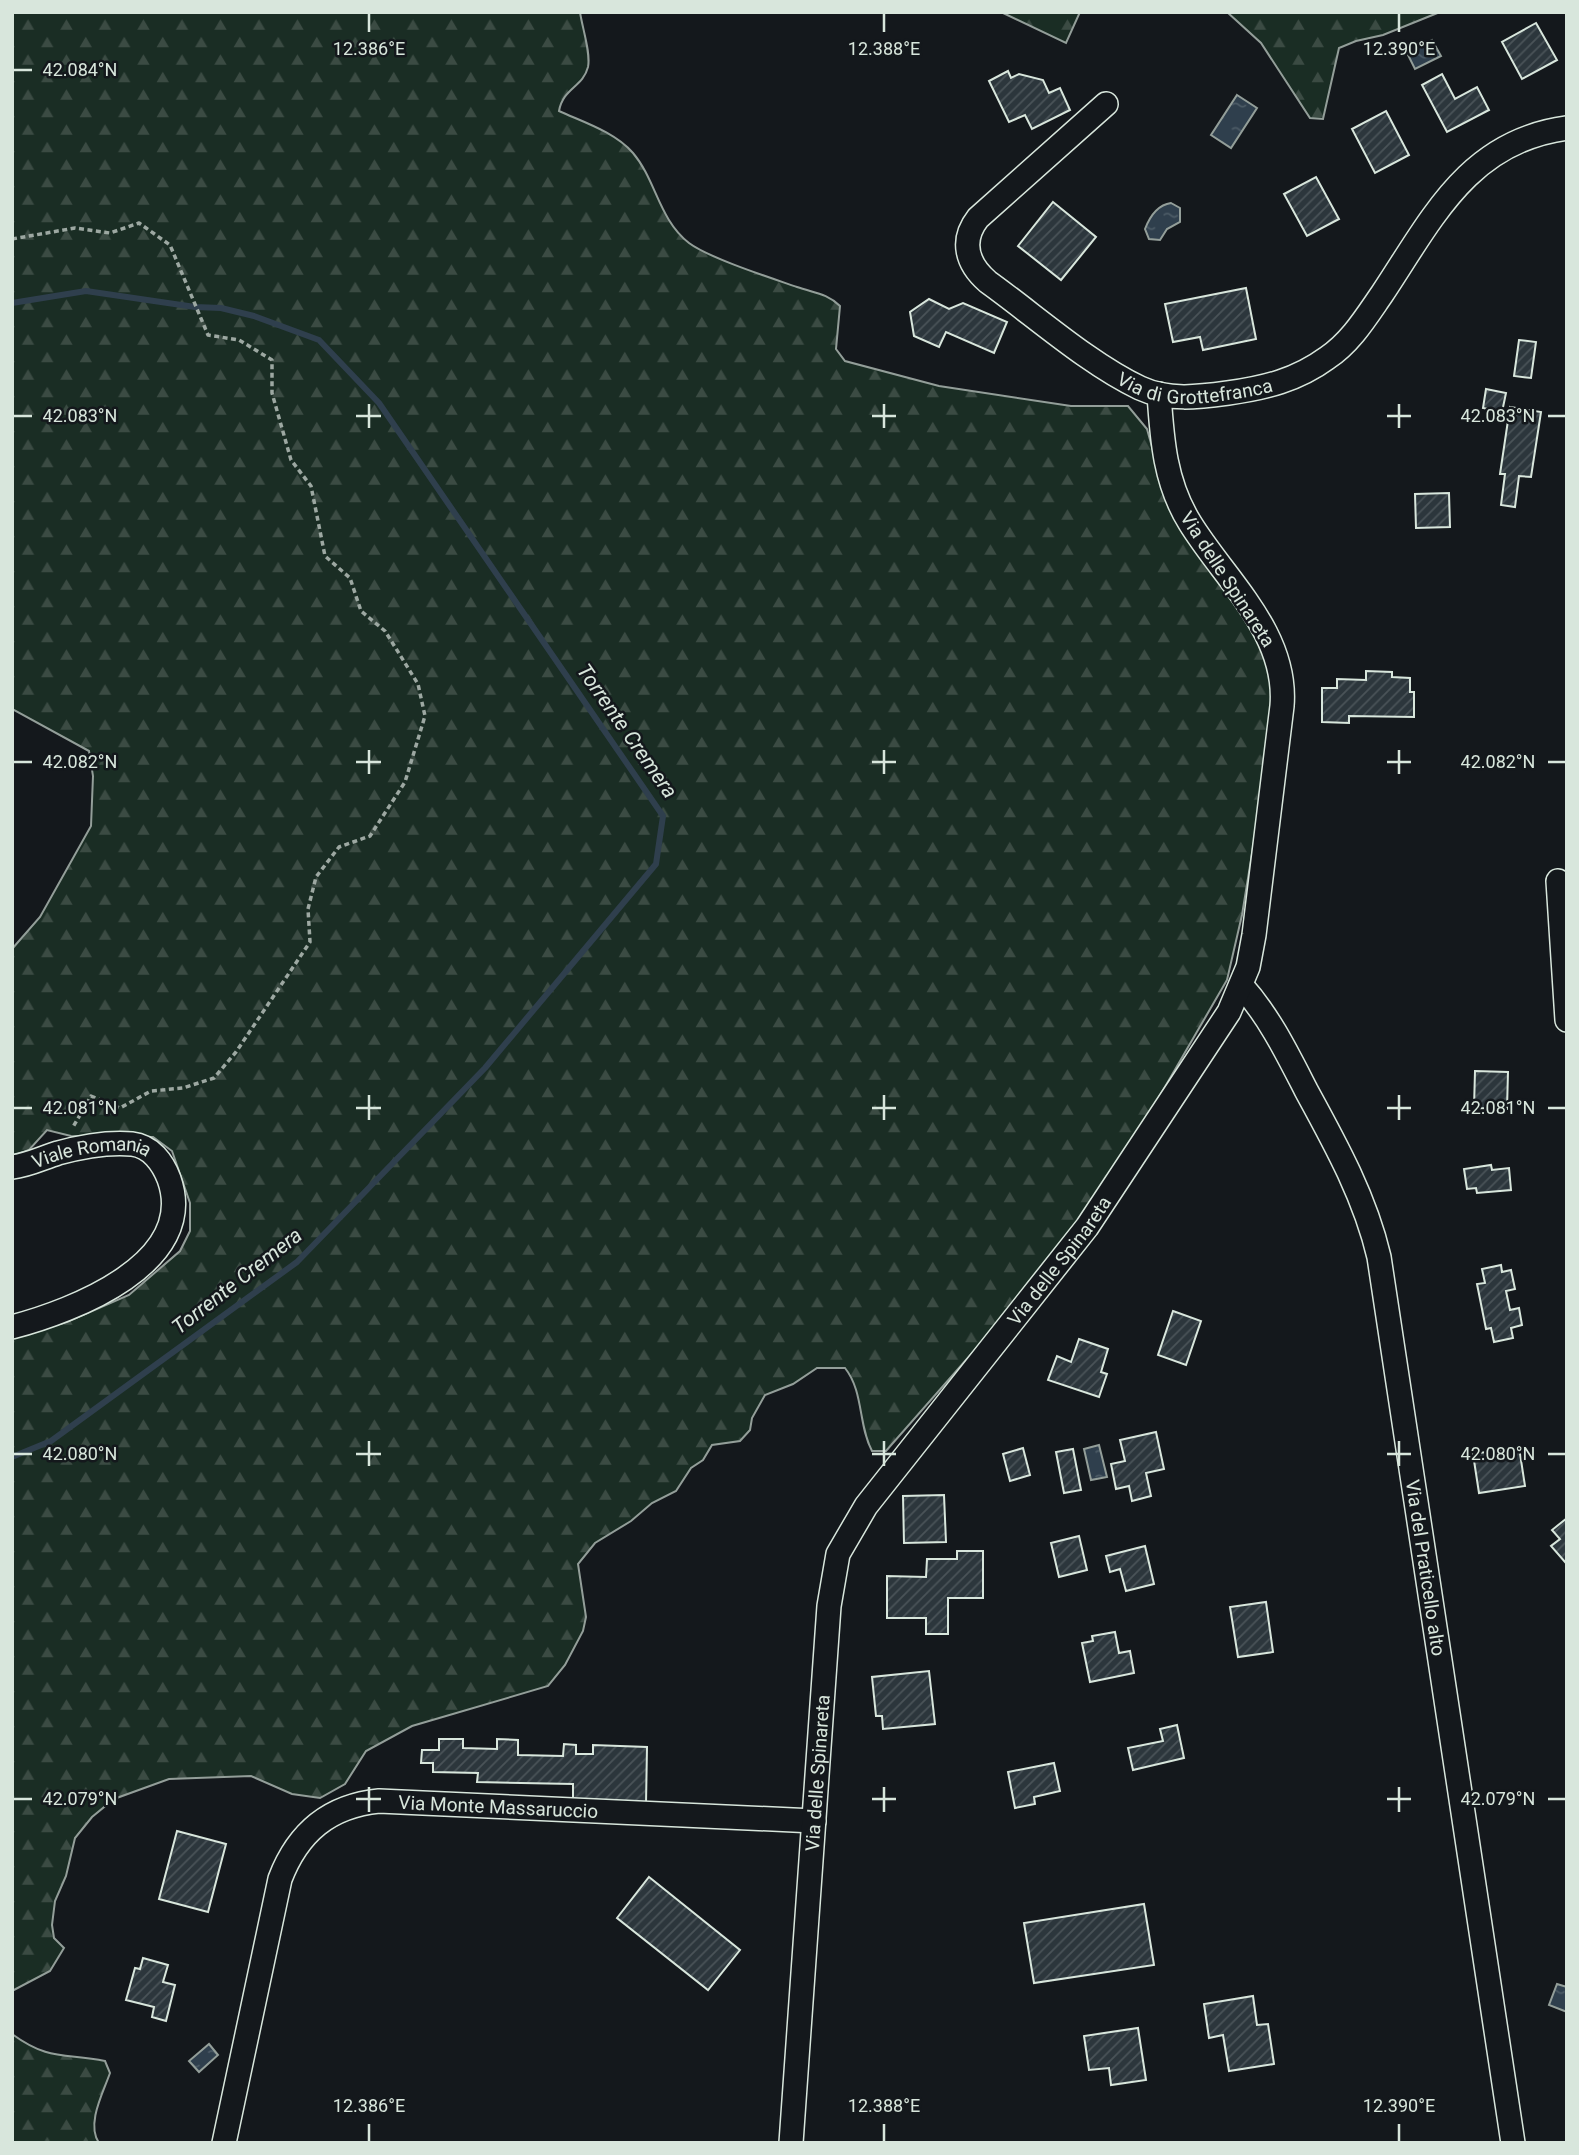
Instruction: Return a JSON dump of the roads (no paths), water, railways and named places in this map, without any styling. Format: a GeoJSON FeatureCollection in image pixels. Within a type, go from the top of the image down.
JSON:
{"type":"FeatureCollection","features":[{"type":"Feature","properties":{"kind":"street","name":"Via di Grottefranca"},"geometry":{"type":"LineString","coordinates":[[1106,104],[978,218],[970,230],[967,246],[975,269],[988,282],[1108,369],[1141,388],[1158,394],[1192,397],[1261,388],[1298,376],[1327,358],[1362,323],[1431,219],[1473,168],[1501,148],[1521,138],[1567,128]]}},
{"type":"Feature","properties":{"kind":"street","name":"Via delle Spinareta"},"geometry":{"type":"LineString","coordinates":[[791,2143],[831,1585],[835,1563],[848,1532],[866,1506],[1087,1227],[1205,1053],[1241,985],[1254,935],[1283,680],[1278,658],[1264,630],[1189,522],[1177,497],[1165,461],[1158,394]]}},
{"type":"Feature","properties":{"kind":"street"},"geometry":{"type":"LineString","coordinates":[[1558,880],[1567,1020]]}},
{"type":"Feature","properties":{"kind":"street","name":"Via del Praticello alto"},"geometry":{"type":"LineString","coordinates":[[1241,985],[1275,1031],[1335,1142],[1367,1214],[1379,1257],[1513,2143]]}},
{"type":"Feature","properties":{"kind":"street","name":"Viale Romania"},"geometry":{"type":"LineString","coordinates":[[12,1167],[59,1153],[132,1144],[150,1152],[165,1169],[173,1200],[170,1221],[153,1254],[117,1283],[71,1307],[12,1327]]}},
{"type":"Feature","properties":{"kind":"street","name":"Via Monte Massaruccio"},"geometry":{"type":"LineString","coordinates":[[224,2143],[280,1879],[302,1838],[332,1813],[357,1803],[379,1801],[814,1821]]}},
{"type":"Feature","properties":{"kind":"water"},"geometry":{"type":"Polygon","coordinates":[[[1432,40],[1441,56],[1415,69],[1407,53],[1432,40]]]}},
{"type":"Feature","properties":{"kind":"water"},"geometry":{"type":"Polygon","coordinates":[[[1237,95],[1257,108],[1231,148],[1211,135],[1237,95]]]}},
{"type":"Feature","properties":{"kind":"water"},"geometry":{"type":"Polygon","coordinates":[[[1171,203],[1180,208],[1180,222],[1167,229],[1160,240],[1149,239],[1145,229],[1152,216],[1162,206],[1171,203]]]}},
{"type":"Feature","properties":{"kind":"water"},"geometry":{"type":"Polygon","coordinates":[[[1099,1445],[1107,1477],[1091,1480],[1084,1449],[1099,1445]]]}},
{"type":"Feature","properties":{"kind":"water"},"geometry":{"type":"Polygon","coordinates":[[[1557,1984],[1567,1987],[1567,2012],[1549,2005],[1557,1984]]]}},
{"type":"Feature","properties":{"kind":"water"},"geometry":{"type":"Polygon","coordinates":[[[209,2044],[218,2055],[199,2072],[189,2061],[209,2044]]]}},
{"type":"Feature","properties":{"kind":"waterway","name":"Torrente Cremera"},"geometry":{"type":"LineString","coordinates":[[12,303],[86,291],[195,307],[221,308],[254,316],[319,340],[379,403],[663,816],[656,864],[485,1068],[297,1262],[51,1441],[12,1457]]}}]}
